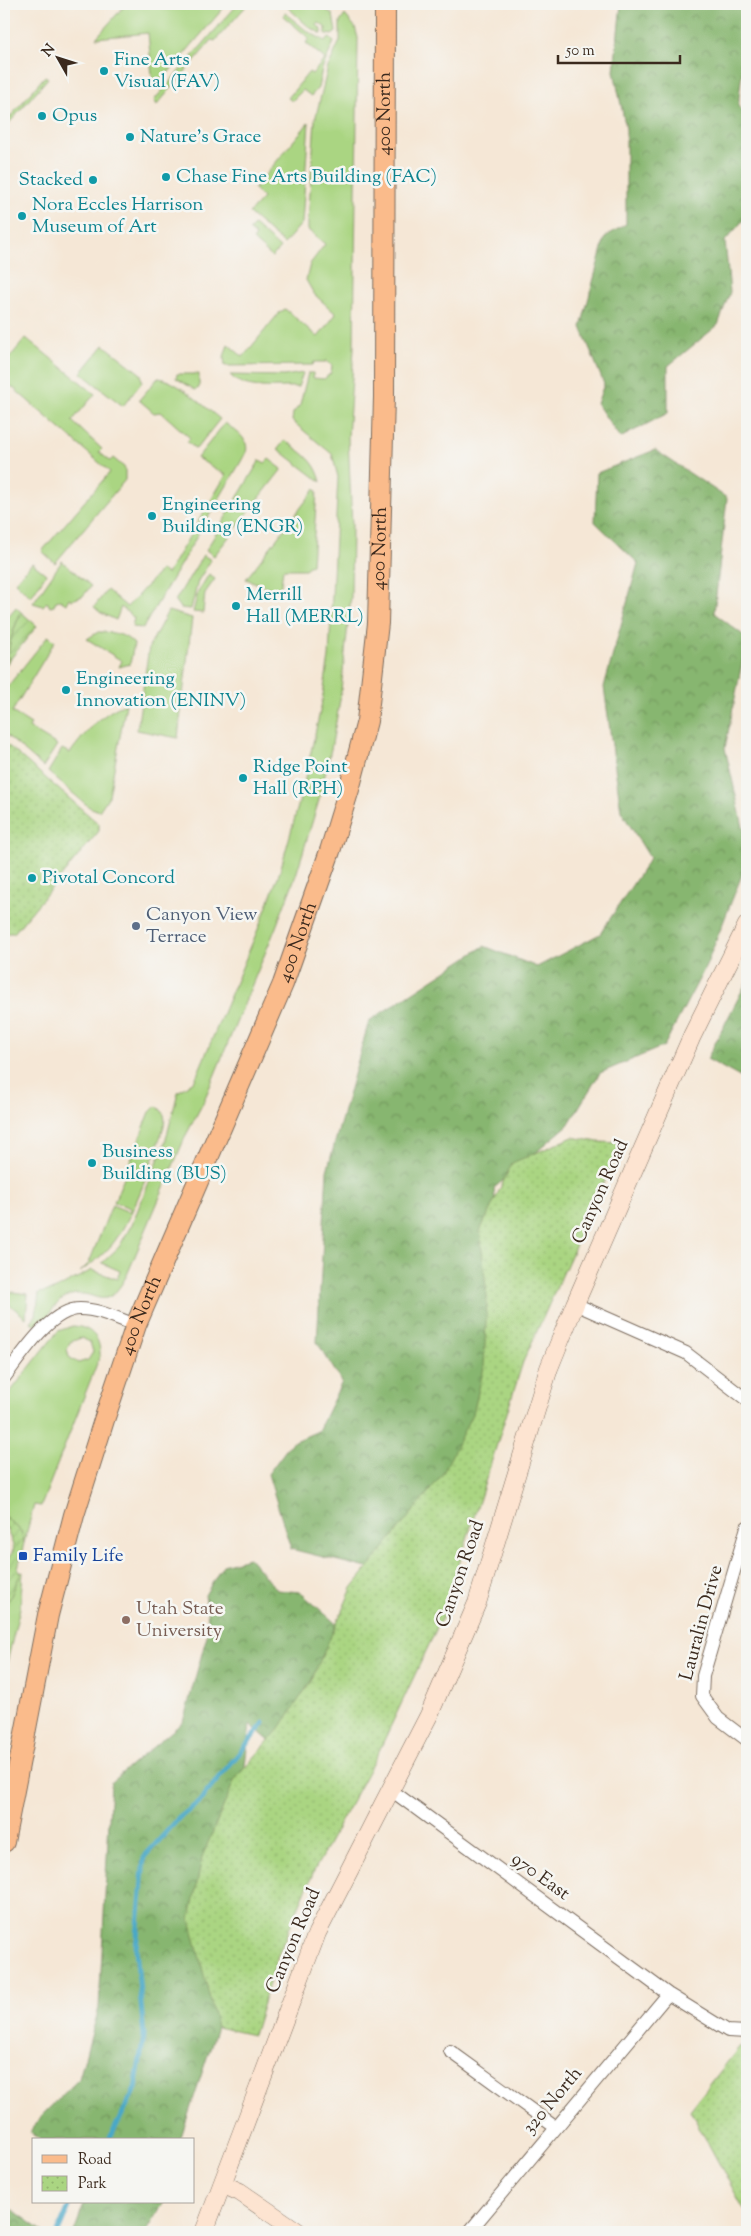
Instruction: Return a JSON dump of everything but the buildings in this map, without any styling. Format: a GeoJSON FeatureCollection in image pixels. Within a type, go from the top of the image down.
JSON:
{"type":"FeatureCollection","features":[{"type":"Feature","properties":{"kind":"main road","name":"400 North"},"geometry":{"type":"LineString","coordinates":[[4,1842],[48,1615],[74,1515],[136,1325],[283,984],[344,804],[367,721],[379,613],[384,397],[385,4]]}},
{"type":"Feature","properties":{"kind":"street","name":"Canyon Road"},"geometry":{"type":"LineString","coordinates":[[204,2232],[317,1933],[429,1715],[477,1603],[549,1368],[575,1304],[692,1036],[747,925]]}},
{"type":"Feature","properties":{"kind":"street"},"geometry":{"type":"LineString","coordinates":[[575,1304],[686,1353],[747,1400]]}},
{"type":"Feature","properties":{"kind":"street"},"geometry":{"type":"LineString","coordinates":[[4,1378],[52,1319],[67,1311],[80,1309],[99,1312],[136,1325]]}},
{"type":"Feature","properties":{"kind":"street","name":"Lauralin Drive"},"geometry":{"type":"LineString","coordinates":[[747,1526],[703,1676],[702,1696],[718,1718],[747,1740]]}},
{"type":"Feature","properties":{"kind":"street","name":"970 East"},"geometry":{"type":"LineString","coordinates":[[391,1790],[668,1994]]}},
{"type":"Feature","properties":{"kind":"street"},"geometry":{"type":"LineString","coordinates":[[668,1994],[728,2031],[747,2032]]}},
{"type":"Feature","properties":{"kind":"street","name":"320 North"},"geometry":{"type":"LineString","coordinates":[[469,2232],[668,1994]]}},
{"type":"Feature","properties":{"kind":"street"},"geometry":{"type":"LineString","coordinates":[[450,2051],[555,2127]]}},
{"type":"Feature","properties":{"kind":"street"},"geometry":{"type":"LineString","coordinates":[[222,2184],[240,2192],[298,2232]]}},
{"type":"Feature","properties":{"kind":"green space"},"geometry":{"type":"Polygon","coordinates":[[[126,4],[227,4],[156,87],[153,86],[148,33],[96,38],[126,4]]]}},
{"type":"Feature","properties":{"kind":"green space"},"geometry":{"type":"Polygon","coordinates":[[[238,4],[248,4],[215,41],[212,40],[157,105],[154,100],[238,4]]]}},
{"type":"Feature","properties":{"kind":"green space"},"geometry":{"type":"Polygon","coordinates":[[[284,4],[319,4],[333,15],[336,32],[332,35],[326,34],[326,28],[319,23],[317,25],[322,30],[322,34],[309,27],[284,4]]]}},
{"type":"Feature","properties":{"kind":"green space"},"geometry":{"type":"Polygon","coordinates":[[[621,4],[747,4],[747,29],[738,106],[747,116],[747,216],[725,241],[730,292],[718,325],[668,366],[668,413],[620,438],[597,404],[604,384],[581,327],[605,237],[626,224],[626,129],[614,71],[621,4]]]}},
{"type":"Feature","properties":{"kind":"green space"},"geometry":{"type":"Polygon","coordinates":[[[285,13],[307,31],[325,41],[330,38],[334,42],[322,69],[318,88],[311,96],[303,90],[292,101],[288,98],[309,72],[312,74],[325,59],[306,43],[309,38],[283,16],[285,13]]]}},
{"type":"Feature","properties":{"kind":"green space"},"geometry":{"type":"Polygon","coordinates":[[[345,15],[355,27],[358,38],[354,349],[348,437],[352,526],[351,596],[340,700],[331,749],[319,800],[296,875],[276,927],[203,1103],[186,1135],[127,1275],[111,1296],[98,1298],[84,1294],[75,1294],[64,1298],[37,1326],[31,1322],[36,1315],[39,1293],[54,1290],[92,1270],[117,1279],[120,1271],[102,1263],[119,1247],[132,1224],[165,1143],[178,1092],[195,1080],[261,922],[280,871],[302,792],[321,707],[329,657],[338,477],[332,454],[292,421],[293,413],[300,405],[308,373],[313,373],[313,378],[324,379],[331,373],[332,366],[326,360],[326,362],[314,362],[313,365],[225,366],[224,357],[228,344],[243,357],[279,313],[285,309],[318,337],[336,314],[314,294],[306,280],[310,264],[325,244],[308,230],[315,120],[328,67],[340,41],[340,22],[345,15]]]}},
{"type":"Feature","properties":{"kind":"green space"},"geometry":{"type":"Polygon","coordinates":[[[45,76],[48,78],[4,129],[4,124],[45,76]]]}},
{"type":"Feature","properties":{"kind":"green space"},"geometry":{"type":"Polygon","coordinates":[[[309,122],[302,223],[284,244],[249,213],[263,198],[254,189],[309,122]]]}},
{"type":"Feature","properties":{"kind":"green space"},"geometry":{"type":"Polygon","coordinates":[[[254,225],[280,248],[272,257],[253,240],[256,236],[249,230],[254,225]]]}},
{"type":"Feature","properties":{"kind":"green space"},"geometry":{"type":"Polygon","coordinates":[[[26,338],[95,394],[72,421],[102,449],[99,452],[110,461],[113,458],[125,468],[125,480],[55,563],[42,551],[110,472],[4,380],[4,364],[26,338]]]}},
{"type":"Feature","properties":{"kind":"green space"},"geometry":{"type":"Polygon","coordinates":[[[104,345],[141,374],[142,382],[123,406],[81,373],[104,345]]]}},
{"type":"Feature","properties":{"kind":"green space"},"geometry":{"type":"Polygon","coordinates":[[[303,373],[298,387],[253,386],[244,384],[230,375],[284,376],[303,373]]]}},
{"type":"Feature","properties":{"kind":"green space"},"geometry":{"type":"Polygon","coordinates":[[[177,374],[199,374],[199,388],[195,390],[176,378],[177,374]]]}},
{"type":"Feature","properties":{"kind":"green space"},"geometry":{"type":"Polygon","coordinates":[[[158,378],[173,383],[199,401],[220,419],[196,449],[187,442],[190,438],[161,412],[154,413],[139,400],[158,378]]]}},
{"type":"Feature","properties":{"kind":"green space"},"geometry":{"type":"Polygon","coordinates":[[[225,423],[244,439],[247,448],[246,453],[143,628],[132,627],[134,618],[121,607],[116,620],[101,613],[94,607],[107,590],[127,607],[161,570],[167,574],[226,475],[197,458],[225,423]]]}},
{"type":"Feature","properties":{"kind":"green space"},"geometry":{"type":"Polygon","coordinates":[[[285,440],[312,462],[321,482],[278,449],[285,440]]]}},
{"type":"Feature","properties":{"kind":"green space"},"geometry":{"type":"Polygon","coordinates":[[[655,450],[727,498],[714,613],[747,638],[725,748],[747,844],[747,862],[706,966],[664,1046],[600,1073],[568,1125],[494,1188],[500,1286],[494,1420],[391,1574],[291,1549],[268,1474],[291,1443],[318,1431],[342,1382],[317,1342],[327,1171],[369,1021],[484,946],[537,967],[600,934],[650,858],[621,811],[604,687],[638,563],[595,522],[597,473],[655,450]]]}},
{"type":"Feature","properties":{"kind":"green space"},"geometry":{"type":"Polygon","coordinates":[[[269,459],[282,469],[214,556],[206,550],[260,460],[265,463],[269,459]]]}},
{"type":"Feature","properties":{"kind":"green space"},"geometry":{"type":"Polygon","coordinates":[[[315,489],[317,491],[312,564],[305,569],[283,569],[280,592],[246,579],[315,489]]]}},
{"type":"Feature","properties":{"kind":"green space"},"geometry":{"type":"Polygon","coordinates":[[[203,555],[211,560],[198,581],[191,609],[180,608],[175,601],[203,555]]]}},
{"type":"Feature","properties":{"kind":"green space"},"geometry":{"type":"Polygon","coordinates":[[[62,561],[91,586],[83,596],[72,600],[69,598],[66,604],[60,600],[50,607],[47,602],[43,606],[33,603],[62,561]]]}},
{"type":"Feature","properties":{"kind":"green space"},"geometry":{"type":"Polygon","coordinates":[[[32,563],[46,574],[31,597],[15,582],[32,563]]]}},
{"type":"Feature","properties":{"kind":"green space"},"geometry":{"type":"Polygon","coordinates":[[[209,574],[215,579],[205,593],[203,613],[193,612],[198,592],[209,574]]]}},
{"type":"Feature","properties":{"kind":"green space"},"geometry":{"type":"Polygon","coordinates":[[[16,607],[21,612],[12,636],[8,662],[4,667],[4,621],[16,607]]]}},
{"type":"Feature","properties":{"kind":"green space"},"geometry":{"type":"Polygon","coordinates":[[[168,611],[192,618],[178,738],[137,730],[149,647],[168,611]]]}},
{"type":"Feature","properties":{"kind":"green space"},"geometry":{"type":"Polygon","coordinates":[[[21,612],[37,626],[8,662],[12,636],[21,612]]]}},
{"type":"Feature","properties":{"kind":"green space"},"geometry":{"type":"Polygon","coordinates":[[[98,632],[118,634],[126,637],[134,644],[130,664],[119,667],[122,661],[87,639],[98,632]]]}},
{"type":"Feature","properties":{"kind":"green space"},"geometry":{"type":"Polygon","coordinates":[[[48,636],[55,641],[12,712],[31,724],[29,728],[57,745],[43,767],[4,733],[4,691],[48,636]]]}},
{"type":"Feature","properties":{"kind":"green space"},"geometry":{"type":"Polygon","coordinates":[[[126,704],[109,796],[99,811],[89,807],[48,772],[62,749],[70,753],[88,731],[102,718],[109,712],[126,704]]]}},
{"type":"Feature","properties":{"kind":"green space"},"geometry":{"type":"Polygon","coordinates":[[[4,742],[99,824],[99,831],[14,933],[4,933],[4,742]]]}},
{"type":"Feature","properties":{"kind":"green space"},"geometry":{"type":"Polygon","coordinates":[[[747,981],[747,1081],[707,1059],[747,981]]]}},
{"type":"Feature","properties":{"kind":"green space"},"geometry":{"type":"Polygon","coordinates":[[[156,1106],[164,1114],[164,1126],[148,1172],[127,1222],[110,1247],[80,1272],[89,1263],[112,1205],[129,1212],[130,1208],[114,1202],[150,1112],[156,1106]]]}},
{"type":"Feature","properties":{"kind":"green space"},"geometry":{"type":"Polygon","coordinates":[[[573,1137],[598,1142],[622,1143],[523,1362],[443,1615],[379,1751],[314,1871],[278,1955],[253,2035],[217,2027],[190,1919],[202,1857],[235,1779],[280,1728],[311,1681],[352,1588],[442,1475],[474,1410],[484,1367],[487,1297],[480,1231],[512,1163],[573,1137]]]}},
{"type":"Feature","properties":{"kind":"green space"},"geometry":{"type":"Polygon","coordinates":[[[4,1291],[28,1294],[26,1318],[4,1300],[4,1291]]]}},
{"type":"Feature","properties":{"kind":"green space"},"geometry":{"type":"Polygon","coordinates":[[[73,1326],[90,1331],[99,1344],[100,1356],[41,1506],[34,1505],[24,1543],[21,1531],[4,1516],[4,1400],[58,1331],[73,1326]],[[81,1338],[70,1342],[67,1349],[69,1357],[78,1363],[88,1360],[93,1352],[90,1342],[81,1338]]]}},
{"type":"Feature","properties":{"kind":"green space"},"geometry":{"type":"Polygon","coordinates":[[[4,1516],[21,1531],[24,1543],[18,1568],[20,1575],[10,1598],[4,1605],[4,1565],[13,1551],[13,1545],[4,1523],[4,1516]]]}},
{"type":"Feature","properties":{"kind":"green space"},"geometry":{"type":"Polygon","coordinates":[[[249,1558],[277,1590],[300,1592],[358,1643],[289,1758],[250,1724],[236,1840],[198,1922],[217,2027],[181,2138],[38,2138],[31,2132],[41,2116],[79,2079],[99,2008],[111,1782],[183,1722],[209,1628],[205,1595],[223,1565],[249,1558]]]}},
{"type":"Feature","properties":{"kind":"green space"},"geometry":{"type":"Polygon","coordinates":[[[23,1572],[20,1608],[4,1675],[4,1605],[10,1598],[19,1573],[23,1572]]]}},
{"type":"Feature","properties":{"kind":"green space"},"geometry":{"type":"Polygon","coordinates":[[[740,2046],[747,2052],[747,2215],[690,2110],[740,2046]]]}},
{"type":"Feature","properties":{"kind":"green space"},"geometry":{"type":"Polygon","coordinates":[[[84,2204],[163,2204],[146,2232],[74,2232],[84,2204]]]}},
{"type":"Feature","properties":{"kind":"green space"},"geometry":{"type":"Polygon","coordinates":[[[4,2207],[10,2208],[44,2232],[4,2232],[4,2207]]]}},
{"type":"Feature","properties":{"kind":"waterway"},"geometry":{"type":"LineString","coordinates":[[110,2138],[135,2089],[144,2036],[136,1949],[144,1857],[179,1818],[199,1802],[264,1723]]}},
{"type":"Feature","properties":{"kind":"waterway"},"geometry":{"type":"LineString","coordinates":[[58,2232],[70,2204]]}},
{"type":"Feature","properties":{"kind":"place","name":"Fine Arts Visual (FAV)"},"geometry":{"type":"Point","coordinates":[104,71]}},
{"type":"Feature","properties":{"kind":"place","name":"Opus"},"geometry":{"type":"Point","coordinates":[42,116]}},
{"type":"Feature","properties":{"kind":"place","name":"Nature's Grace"},"geometry":{"type":"Point","coordinates":[130,137]}},
{"type":"Feature","properties":{"kind":"place","name":"Chase Fine Arts Building (FAC)"},"geometry":{"type":"Point","coordinates":[166,177]}},
{"type":"Feature","properties":{"kind":"place","name":"Stacked"},"geometry":{"type":"Point","coordinates":[93,180]}},
{"type":"Feature","properties":{"kind":"place","name":"Nora Eccles Harrison Museum of Art"},"geometry":{"type":"Point","coordinates":[22,216]}},
{"type":"Feature","properties":{"kind":"place","name":"Engineering Building (ENGR)"},"geometry":{"type":"Point","coordinates":[152,516]}},
{"type":"Feature","properties":{"kind":"place","name":"Merrill Hall (MERRL)"},"geometry":{"type":"Point","coordinates":[236,606]}},
{"type":"Feature","properties":{"kind":"place","name":"Engineering Innovation (ENINV)"},"geometry":{"type":"Point","coordinates":[66,690]}},
{"type":"Feature","properties":{"kind":"place","name":"Ridge Point Hall (RPH)"},"geometry":{"type":"Point","coordinates":[243,778]}},
{"type":"Feature","properties":{"kind":"place","name":"Pivotal Concord"},"geometry":{"type":"Point","coordinates":[32,878]}},
{"type":"Feature","properties":{"kind":"place","name":"Canyon View Terrace"},"geometry":{"type":"Point","coordinates":[136,926]}},
{"type":"Feature","properties":{"kind":"place","name":"Business Building (BUS)"},"geometry":{"type":"Point","coordinates":[92,1163]}},
{"type":"Feature","properties":{"kind":"place","name":"Family Life"},"geometry":{"type":"Point","coordinates":[23,1556]}},
{"type":"Feature","properties":{"kind":"place","name":"Utah State University"},"geometry":{"type":"Point","coordinates":[126,1620]}}]}
